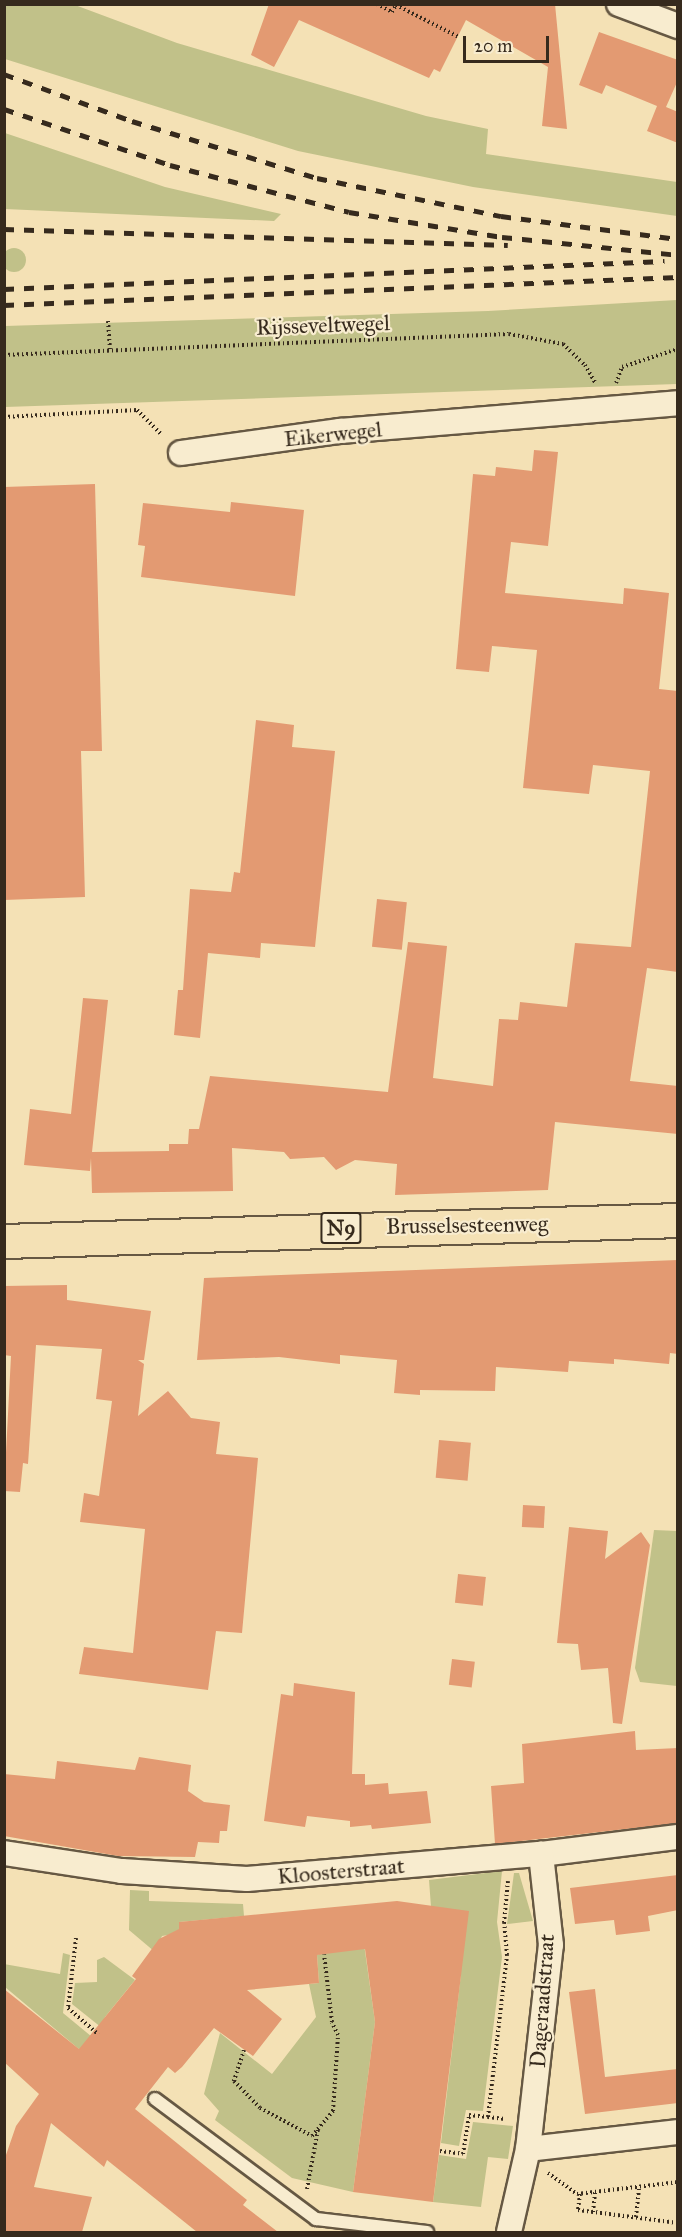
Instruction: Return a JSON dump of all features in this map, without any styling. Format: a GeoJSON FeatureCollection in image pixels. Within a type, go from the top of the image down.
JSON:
{"type":"FeatureCollection","features":[{"type":"Feature","properties":{"kind":"main road","name":"Brusselsesteenweg"},"geometry":{"type":"LineString","coordinates":[[4,1240],[678,1220]]}},
{"type":"Feature","properties":{"kind":"street"},"geometry":{"type":"LineString","coordinates":[[619,4],[678,26]]}},
{"type":"Feature","properties":{"kind":"street","name":"Eikerwegel"},"geometry":{"type":"LineString","coordinates":[[181,453],[340,431],[678,403]]}},
{"type":"Feature","properties":{"kind":"street","name":"Kloosterstraat"},"geometry":{"type":"LineString","coordinates":[[4,1853],[122,1871],[247,1879],[511,1857],[678,1837]]}},
{"type":"Feature","properties":{"kind":"street","name":"Dageraadstraat"},"geometry":{"type":"LineString","coordinates":[[509,2232],[528,2149],[551,1945],[541,1854]]}},
{"type":"Feature","properties":{"kind":"street"},"geometry":{"type":"LineString","coordinates":[[528,2149],[678,2132]]}},
{"type":"Feature","properties":{"kind":"lane"},"geometry":{"type":"LineString","coordinates":[[155,2099],[316,2219],[427,2232]]}},
{"type":"Feature","properties":{"kind":"path"},"geometry":{"type":"LineString","coordinates":[[377,4],[392,12],[396,5],[459,38]]}},
{"type":"Feature","properties":{"kind":"path"},"geometry":{"type":"LineString","coordinates":[[108,321],[110,351]]}},
{"type":"Feature","properties":{"kind":"path","name":"Rijsseveltwegel"},"geometry":{"type":"LineString","coordinates":[[4,355],[509,334],[563,344],[585,365],[606,409]]}},
{"type":"Feature","properties":{"kind":"path"},"geometry":{"type":"LineString","coordinates":[[606,409],[622,367],[678,350]]}},
{"type":"Feature","properties":{"kind":"path"},"geometry":{"type":"LineString","coordinates":[[4,417],[137,411],[181,453]]}},
{"type":"Feature","properties":{"kind":"path"},"geometry":{"type":"LineString","coordinates":[[440,2151],[463,2154],[469,2115],[488,2117],[507,1955],[504,1923],[511,1857]]}},
{"type":"Feature","properties":{"kind":"path"},"geometry":{"type":"LineString","coordinates":[[76,1938],[68,2008],[98,2034]]}},
{"type":"Feature","properties":{"kind":"path"},"geometry":{"type":"LineString","coordinates":[[244,2050],[234,2081],[260,2108],[312,2136],[333,2111],[338,2035],[332,2022],[324,1954]]}},
{"type":"Feature","properties":{"kind":"path"},"geometry":{"type":"LineString","coordinates":[[294,2202],[310,2187],[318,2128]]}},
{"type":"Feature","properties":{"kind":"path"},"geometry":{"type":"LineString","coordinates":[[522,2174],[542,2168],[580,2194],[678,2182]]}},
{"type":"Feature","properties":{"kind":"path"},"geometry":{"type":"LineString","coordinates":[[636,2217],[639,2187]]}},
{"type":"Feature","properties":{"kind":"path"},"geometry":{"type":"LineString","coordinates":[[593,2212],[595,2192]]}},
{"type":"Feature","properties":{"kind":"path"},"geometry":{"type":"LineString","coordinates":[[580,2194],[578,2210],[678,2223]]}},
{"type":"Feature","properties":{"kind":"green space"},"geometry":{"type":"Polygon","coordinates":[[[4,5],[75,5],[177,43],[426,116],[488,129],[486,154],[677,182],[677,216],[473,187],[298,151],[5,59],[4,5]]]}},
{"type":"Feature","properties":{"kind":"green space"},"geometry":{"type":"Polygon","coordinates":[[[5,133],[165,187],[281,214],[274,221],[5,209],[5,133]]]}},
{"type":"Feature","properties":{"kind":"green space"},"geometry":{"type":"Polygon","coordinates":[[[14,248],[23,251],[26,260],[23,269],[14,272],[5,269],[2,260],[5,251],[14,248]]]}},
{"type":"Feature","properties":{"kind":"green space"},"geometry":{"type":"Polygon","coordinates":[[[677,300],[677,384],[5,407],[5,326],[488,311],[677,300]]]}},
{"type":"Feature","properties":{"kind":"green space"},"geometry":{"type":"Polygon","coordinates":[[[654,1530],[677,1531],[677,1686],[640,1682],[635,1668],[654,1530]]]}},
{"type":"Feature","properties":{"kind":"green space"},"geometry":{"type":"Polygon","coordinates":[[[502,1871],[497,1922],[502,1957],[483,2111],[466,2110],[459,2146],[441,2143],[461,1974],[431,1907],[429,1880],[502,1871]]]}},
{"type":"Feature","properties":{"kind":"green space"},"geometry":{"type":"Polygon","coordinates":[[[514,1873],[519,1873],[533,1921],[507,1924],[514,1873]]]}},
{"type":"Feature","properties":{"kind":"green space"},"geometry":{"type":"Polygon","coordinates":[[[130,1890],[149,1891],[149,1901],[243,1904],[244,1916],[179,1922],[180,1933],[162,1936],[155,1952],[129,1930],[130,1890]]]}},
{"type":"Feature","properties":{"kind":"green space"},"geometry":{"type":"Polygon","coordinates":[[[363,1937],[375,2022],[353,2192],[292,2178],[215,2120],[219,2111],[204,2094],[220,2033],[272,2074],[316,2017],[309,1984],[319,1983],[317,1955],[363,1937]]]}},
{"type":"Feature","properties":{"kind":"green space"},"geometry":{"type":"Polygon","coordinates":[[[63,1953],[70,1955],[63,2013],[103,2046],[86,2055],[5,1987],[4,1964],[60,1974],[63,1953]]]}},
{"type":"Feature","properties":{"kind":"green space"},"geometry":{"type":"Polygon","coordinates":[[[104,1957],[135,1980],[105,2017],[102,2028],[72,2004],[75,1983],[97,1982],[97,1960],[104,1957]]]}},
{"type":"Feature","properties":{"kind":"green space"},"geometry":{"type":"Polygon","coordinates":[[[473,2122],[513,2126],[508,2159],[488,2157],[481,2207],[433,2202],[439,2155],[466,2159],[473,2122]]]}},
{"type":"Feature","properties":{"kind":"building"},"geometry":{"type":"Polygon","coordinates":[[[269,4],[555,4],[567,129],[542,126],[548,67],[466,20],[440,72],[434,69],[429,78],[299,20],[274,67],[251,55],[269,4]]]}},
{"type":"Feature","properties":{"kind":"building"},"geometry":{"type":"Polygon","coordinates":[[[599,32],[678,60],[678,80],[666,107],[678,112],[678,143],[647,131],[657,106],[606,85],[602,94],[579,85],[599,32]]]}},
{"type":"Feature","properties":{"kind":"building"},"geometry":{"type":"Polygon","coordinates":[[[534,450],[558,452],[548,546],[511,542],[505,593],[623,604],[624,588],[669,593],[659,689],[678,691],[678,972],[647,968],[630,1081],[678,1086],[678,1134],[555,1122],[548,1190],[395,1195],[397,1164],[355,1160],[336,1170],[324,1157],[290,1159],[284,1152],[232,1148],[233,1191],[92,1193],[91,1158],[90,1171],[24,1165],[30,1109],[71,1114],[83,998],[108,1000],[92,1152],[169,1151],[169,1144],[188,1144],[189,1129],[199,1129],[210,1076],[388,1092],[408,942],[447,946],[433,1078],[493,1086],[499,1019],[518,1020],[520,1002],[567,1007],[575,943],[631,947],[650,771],[593,765],[589,794],[523,788],[537,650],[492,646],[489,672],[456,669],[473,474],[495,476],[496,467],[532,471],[534,450]]]}},
{"type":"Feature","properties":{"kind":"building"},"geometry":{"type":"Polygon","coordinates":[[[95,484],[102,751],[81,751],[85,897],[4,900],[4,487],[95,484]]]}},
{"type":"Feature","properties":{"kind":"building"},"geometry":{"type":"Polygon","coordinates":[[[231,502],[304,510],[295,596],[141,577],[145,546],[138,545],[143,503],[230,512],[231,502]]]}},
{"type":"Feature","properties":{"kind":"building"},"geometry":{"type":"Polygon","coordinates":[[[256,720],[294,725],[292,747],[335,751],[315,947],[261,943],[260,958],[208,953],[200,1038],[174,1035],[178,990],[183,990],[190,889],[231,892],[234,872],[240,873],[256,720]]]}},
{"type":"Feature","properties":{"kind":"building"},"geometry":{"type":"Polygon","coordinates":[[[377,899],[407,902],[402,950],[372,947],[377,899]]]}},
{"type":"Feature","properties":{"kind":"building"},"geometry":{"type":"Polygon","coordinates":[[[678,1260],[678,1354],[670,1353],[669,1364],[614,1359],[614,1364],[569,1361],[568,1372],[496,1367],[495,1391],[420,1390],[420,1395],[394,1393],[397,1360],[340,1355],[340,1364],[279,1357],[197,1360],[204,1278],[678,1260]]]}},
{"type":"Feature","properties":{"kind":"building"},"geometry":{"type":"Polygon","coordinates":[[[67,1285],[67,1300],[151,1311],[144,1360],[138,1360],[144,1364],[138,1416],[168,1391],[191,1418],[220,1422],[216,1454],[258,1458],[242,1633],[216,1631],[208,1690],[79,1674],[84,1647],[133,1653],[145,1529],[80,1522],[84,1493],[99,1496],[112,1401],[96,1399],[102,1349],[36,1345],[28,1464],[23,1463],[20,1492],[4,1491],[11,1356],[4,1355],[4,1286],[67,1285]]]}},
{"type":"Feature","properties":{"kind":"building"},"geometry":{"type":"Polygon","coordinates":[[[439,1440],[471,1443],[468,1481],[436,1478],[439,1440]]]}},
{"type":"Feature","properties":{"kind":"building"},"geometry":{"type":"Polygon","coordinates":[[[523,1505],[545,1506],[544,1528],[522,1527],[523,1505]]]}},
{"type":"Feature","properties":{"kind":"building"},"geometry":{"type":"Polygon","coordinates":[[[569,1527],[608,1531],[605,1559],[641,1532],[650,1545],[622,1724],[613,1723],[608,1668],[581,1670],[578,1644],[557,1643],[569,1527]]]}},
{"type":"Feature","properties":{"kind":"building"},"geometry":{"type":"Polygon","coordinates":[[[458,1574],[486,1577],[483,1606],[455,1603],[458,1574]]]}},
{"type":"Feature","properties":{"kind":"building"},"geometry":{"type":"Polygon","coordinates":[[[452,1659],[475,1662],[472,1688],[449,1685],[452,1659]]]}},
{"type":"Feature","properties":{"kind":"building"},"geometry":{"type":"Polygon","coordinates":[[[294,1683],[355,1692],[352,1774],[365,1774],[365,1785],[388,1783],[389,1794],[427,1791],[431,1823],[372,1829],[371,1825],[350,1827],[350,1821],[307,1816],[305,1827],[264,1821],[281,1694],[293,1696],[294,1683]]]}},
{"type":"Feature","properties":{"kind":"building"},"geometry":{"type":"Polygon","coordinates":[[[635,1731],[636,1750],[678,1748],[678,1823],[495,1844],[491,1786],[524,1783],[522,1744],[635,1731]]]}},
{"type":"Feature","properties":{"kind":"building"},"geometry":{"type":"Polygon","coordinates":[[[139,1757],[191,1765],[188,1791],[204,1802],[230,1805],[227,1831],[220,1831],[219,1843],[198,1842],[195,1857],[118,1856],[4,1836],[4,1774],[55,1779],[57,1761],[135,1770],[139,1757]]]}},
{"type":"Feature","properties":{"kind":"building"},"geometry":{"type":"Polygon","coordinates":[[[678,1875],[678,1910],[648,1916],[650,1931],[616,1935],[614,1920],[575,1924],[570,1888],[678,1875]]]}},
{"type":"Feature","properties":{"kind":"building"},"geometry":{"type":"Polygon","coordinates":[[[397,1901],[469,1911],[433,2202],[353,2192],[375,2022],[365,1949],[317,1955],[319,1983],[247,1990],[282,2019],[253,2056],[214,2028],[175,2073],[168,2067],[135,2109],[247,2200],[243,2205],[278,2232],[197,2232],[107,2160],[104,2167],[51,2123],[34,2187],[92,2197],[82,2232],[4,2232],[6,2155],[16,2126],[39,2094],[4,2062],[4,1989],[79,2049],[136,1979],[132,1976],[159,1939],[179,1929],[179,1922],[397,1901]]]}},
{"type":"Feature","properties":{"kind":"building"},"geometry":{"type":"Polygon","coordinates":[[[595,1989],[605,2077],[678,2069],[678,2103],[585,2114],[569,1992],[595,1989]]]}},
{"type":"Feature","properties":{"kind":"railway"},"geometry":{"type":"LineString","coordinates":[[4,74],[132,121],[317,178],[501,216],[678,239]]}},
{"type":"Feature","properties":{"kind":"railway"},"geometry":{"type":"LineString","coordinates":[[4,109],[170,165],[349,212],[502,237],[678,255]]}},
{"type":"Feature","properties":{"kind":"railway"},"geometry":{"type":"LineString","coordinates":[[4,229],[508,245]]}},
{"type":"Feature","properties":{"kind":"railway"},"geometry":{"type":"LineString","coordinates":[[4,289],[664,261]]}},
{"type":"Feature","properties":{"kind":"railway"},"geometry":{"type":"LineString","coordinates":[[4,305],[678,277]]}}]}
